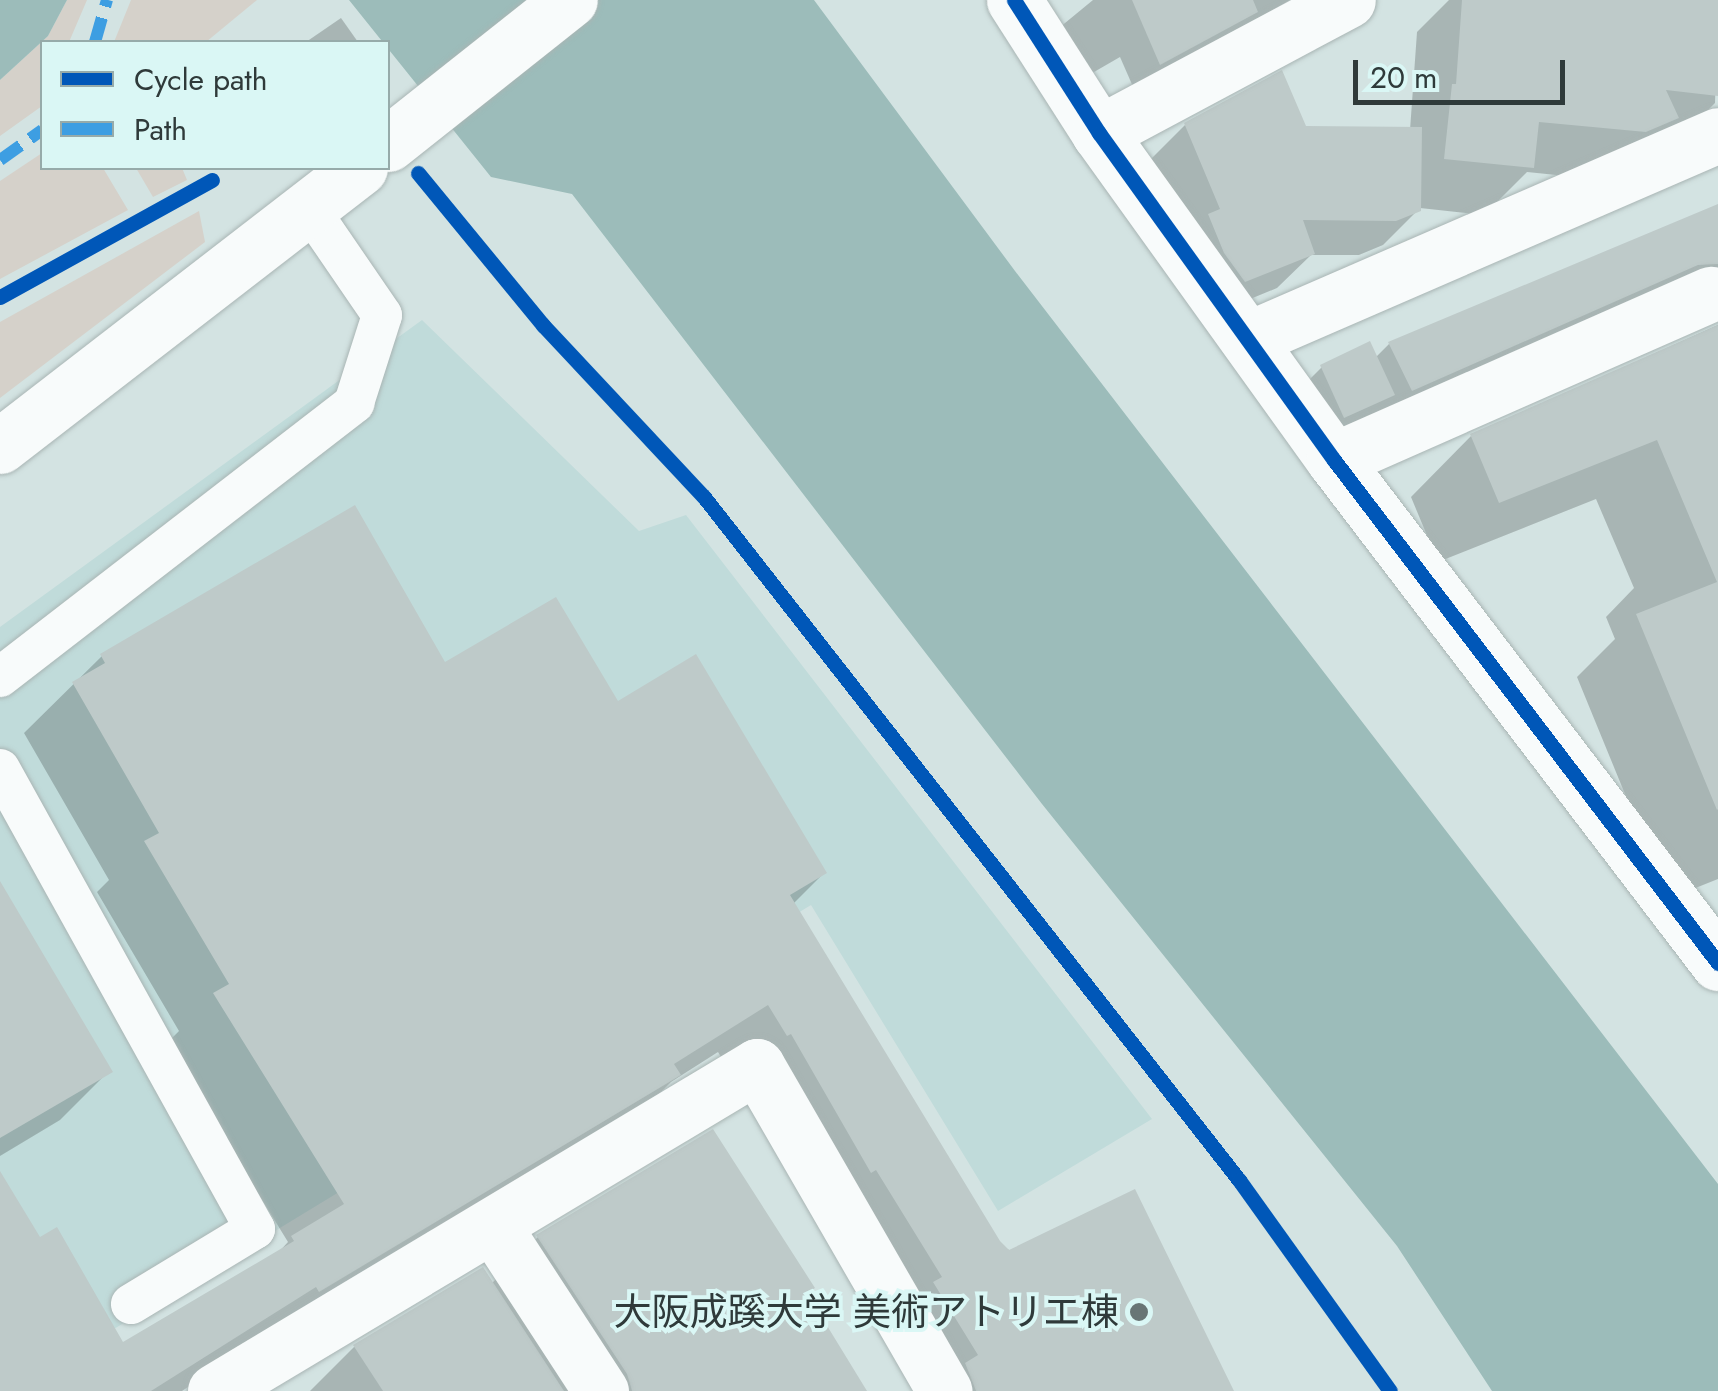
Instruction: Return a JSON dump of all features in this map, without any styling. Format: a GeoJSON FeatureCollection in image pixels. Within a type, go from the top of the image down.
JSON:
{"type":"FeatureCollection","features":[{"type":"Feature","properties":{"kind":"street"},"geometry":{"type":"LineString","coordinates":[[404,130],[570,0]]}},
{"type":"Feature","properties":{"kind":"street"},"geometry":{"type":"LineString","coordinates":[[1014,0],[1099,133],[1334,460],[1718,963]]}},
{"type":"Feature","properties":{"kind":"street"},"geometry":{"type":"LineString","coordinates":[[1099,133],[1348,0]]}},
{"type":"Feature","properties":{"kind":"street"},"geometry":{"type":"LineString","coordinates":[[1248,339],[1718,135]]}},
{"type":"Feature","properties":{"kind":"street"},"geometry":{"type":"LineString","coordinates":[[0,446],[358,170]]}},
{"type":"Feature","properties":{"kind":"street"},"geometry":{"type":"LineString","coordinates":[[1334,460],[1711,294]]}},
{"type":"Feature","properties":{"kind":"street"},"geometry":{"type":"LineString","coordinates":[[234,1386],[757,1066],[945,1391]]}},
{"type":"Feature","properties":{"kind":"street"},"geometry":{"type":"LineString","coordinates":[[494,1228],[601,1391]]}},
{"type":"Feature","properties":{"kind":"lane"},"geometry":{"type":"LineString","coordinates":[[0,678],[354,403],[382,315],[310,210]]}},
{"type":"Feature","properties":{"kind":"lane"},"geometry":{"type":"LineString","coordinates":[[0,768],[255,1230],[131,1304]]}},
{"type":"Feature","properties":{"kind":"shaded area"},"geometry":{"type":"Polygon","coordinates":[[[0,0],[67,0],[48,36],[0,80],[0,0]]]}},
{"type":"Feature","properties":{"kind":"shaded area"},"geometry":{"type":"Polygon","coordinates":[[[67,0],[87,0],[70,40],[44,40],[67,0]]]}},
{"type":"Feature","properties":{"kind":"shaded area"},"geometry":{"type":"Polygon","coordinates":[[[131,0],[257,0],[208,40],[115,40],[131,0]]]}},
{"type":"Feature","properties":{"kind":"shaded area"},"geometry":{"type":"Polygon","coordinates":[[[349,0],[814,0],[1015,271],[1718,1184],[1718,1391],[1492,1391],[1397,1246],[1042,804],[572,194],[491,177],[390,51],[390,40],[381,40],[349,0]]]}},
{"type":"Feature","properties":{"kind":"shaded area"},"geometry":{"type":"Polygon","coordinates":[[[40,43],[40,107],[0,136],[0,80],[40,43]]]}},
{"type":"Feature","properties":{"kind":"shaded area"},"geometry":{"type":"Polygon","coordinates":[[[40,154],[40,170],[104,170],[128,210],[0,279],[0,181],[40,154]]]}},
{"type":"Feature","properties":{"kind":"shaded area"},"geometry":{"type":"Polygon","coordinates":[[[137,170],[183,170],[187,180],[153,197],[137,170]]]}},
{"type":"Feature","properties":{"kind":"shaded area"},"geometry":{"type":"Polygon","coordinates":[[[199,211],[205,242],[0,398],[0,322],[199,211]]]}},
{"type":"Feature","properties":{"kind":"shaded area"},"geometry":{"type":"Polygon","coordinates":[[[422,320],[639,531],[686,515],[1152,1119],[998,1211],[811,905],[12,1391],[0,1391],[0,627],[422,320]]]}},
{"type":"Feature","properties":{"kind":"building"},"geometry":{"type":"Polygon","coordinates":[[[1132,0],[1253,0],[1258,12],[1160,65],[1132,0]]]}},
{"type":"Feature","properties":{"kind":"building"},"geometry":{"type":"Polygon","coordinates":[[[1462,0],[1718,0],[1718,96],[1666,90],[1679,118],[1646,132],[1539,122],[1534,168],[1444,159],[1452,84],[1456,84],[1462,0]]]}},
{"type":"Feature","properties":{"kind":"building"},"geometry":{"type":"Polygon","coordinates":[[[1282,70],[1306,126],[1422,127],[1421,211],[1396,221],[1303,220],[1315,254],[1245,282],[1224,253],[1208,214],[1220,209],[1184,123],[1282,70]]]}},
{"type":"Feature","properties":{"kind":"building"},"geometry":{"type":"Polygon","coordinates":[[[1718,204],[1718,264],[1698,265],[1412,391],[1388,342],[1718,204]]]}},
{"type":"Feature","properties":{"kind":"building"},"geometry":{"type":"Polygon","coordinates":[[[1718,325],[1717,810],[1636,614],[1717,582],[1657,440],[1499,503],[1470,434],[1718,325]]]}},
{"type":"Feature","properties":{"kind":"building"},"geometry":{"type":"Polygon","coordinates":[[[1370,341],[1395,395],[1344,418],[1320,365],[1370,341]]]}},
{"type":"Feature","properties":{"kind":"building"},"geometry":{"type":"Polygon","coordinates":[[[355,505],[445,662],[556,597],[618,701],[696,654],[827,873],[790,895],[1000,1241],[1009,1250],[1135,1189],[1234,1391],[976,1391],[965,1363],[978,1355],[933,1282],[942,1277],[876,1170],[871,1173],[791,1034],[787,1036],[768,1005],[674,1064],[681,1075],[319,1292],[316,1287],[151,1391],[0,1391],[0,1171],[40,1237],[57,1227],[123,1342],[294,1241],[291,1236],[344,1204],[213,993],[229,984],[144,841],[159,833],[72,682],[105,663],[100,654],[355,505]]]}},
{"type":"Feature","properties":{"kind":"building"},"geometry":{"type":"Polygon","coordinates":[[[0,881],[113,1072],[0,1138],[0,881]]]}},
{"type":"Feature","properties":{"kind":"building"},"geometry":{"type":"Polygon","coordinates":[[[713,1129],[815,1288],[807,1293],[867,1391],[632,1391],[627,1374],[536,1235],[713,1129]]]}},
{"type":"Feature","properties":{"kind":"building"},"geometry":{"type":"Polygon","coordinates":[[[483,1267],[564,1391],[383,1391],[353,1345],[483,1267]]]}},
{"type":"Feature","properties":{"kind":"marked path"},"geometry":{"type":"LineString","coordinates":[[96,40],[107,0]]}},
{"type":"Feature","properties":{"kind":"marked path"},"geometry":{"type":"LineString","coordinates":[[0,160],[40,131]]}},
{"type":"Feature","properties":{"kind":"cycle path"},"geometry":{"type":"LineString","coordinates":[[1014,0],[1099,133],[1334,460],[1718,963]]}},
{"type":"Feature","properties":{"kind":"cycle path"},"geometry":{"type":"LineString","coordinates":[[418,173],[543,325],[704,497],[1239,1180],[1390,1391]]}},
{"type":"Feature","properties":{"kind":"cycle path"},"geometry":{"type":"LineString","coordinates":[[0,297],[212,180]]}},
{"type":"Feature","properties":{"kind":"place","name":"大阪成蹊大学 美術アトリエ棟"},"geometry":{"type":"Point","coordinates":[1139,1312]}}]}
